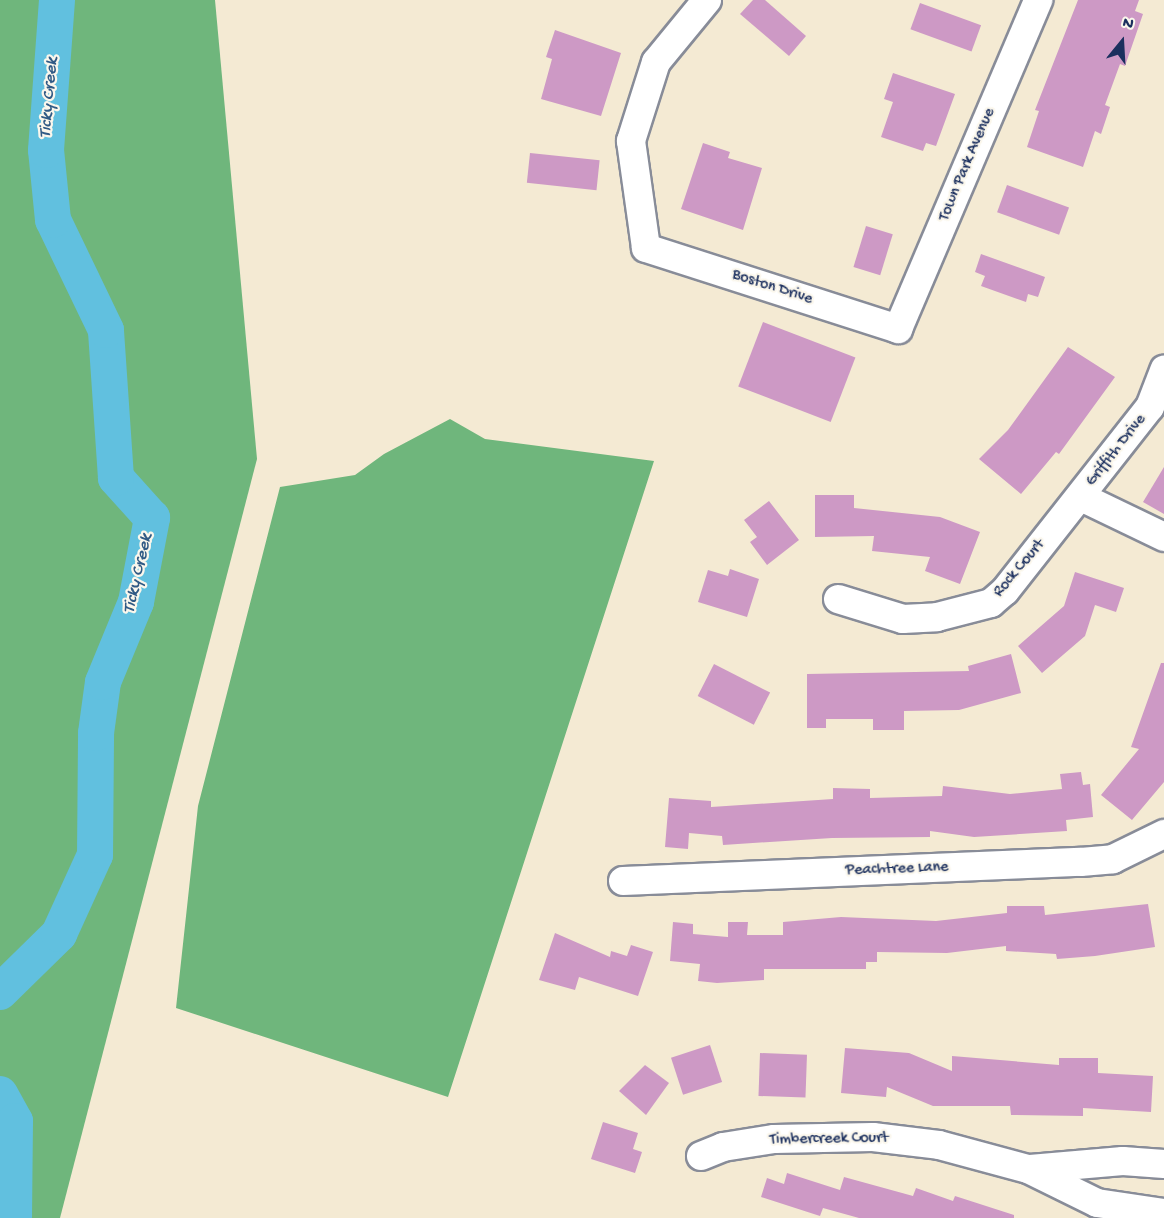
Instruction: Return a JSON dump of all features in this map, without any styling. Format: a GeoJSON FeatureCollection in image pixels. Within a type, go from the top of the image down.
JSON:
{"type":"FeatureCollection","features":[{"type":"Feature","properties":{"kind":"street","name":"Boston Drive"},"geometry":{"type":"LineString","coordinates":[[707,0],[656,62],[631,141],[646,248],[898,329]]}},
{"type":"Feature","properties":{"kind":"street","name":"Town Park Avenue"},"geometry":{"type":"LineString","coordinates":[[898,329],[1038,0]]}},
{"type":"Feature","properties":{"kind":"street","name":"Griffith Drive"},"geometry":{"type":"LineString","coordinates":[[1080,497],[1150,407],[1164,370]]}},
{"type":"Feature","properties":{"kind":"street"},"geometry":{"type":"LineString","coordinates":[[1080,497],[1164,537]]}},
{"type":"Feature","properties":{"kind":"street","name":"Rock Court"},"geometry":{"type":"LineString","coordinates":[[838,599],[903,619],[937,616],[992,603],[1005,591],[1080,497]]}},
{"type":"Feature","properties":{"kind":"street","name":"Peachtree Lane"},"geometry":{"type":"LineString","coordinates":[[623,881],[1081,862],[1113,859],[1164,834]]}},
{"type":"Feature","properties":{"kind":"street","name":"Timbercreek Court"},"geometry":{"type":"LineString","coordinates":[[701,1156],[723,1147],[774,1139],[873,1137],[939,1145],[1028,1169],[1097,1203],[1164,1213]]}},
{"type":"Feature","properties":{"kind":"street","name":"Timbercreek Court"},"geometry":{"type":"LineString","coordinates":[[1028,1169],[1123,1161],[1164,1164]]}},
{"type":"Feature","properties":{"kind":"green space"},"geometry":{"type":"Polygon","coordinates":[[[0,0],[215,0],[257,459],[60,1218],[0,1218],[0,0]]]}},
{"type":"Feature","properties":{"kind":"green space"},"geometry":{"type":"Polygon","coordinates":[[[450,419],[485,439],[654,461],[448,1097],[176,1008],[198,806],[280,487],[355,475],[384,454],[450,419]]]}},
{"type":"Feature","properties":{"kind":"building"},"geometry":{"type":"Polygon","coordinates":[[[753,0],[765,0],[806,36],[789,56],[740,14],[753,0]]]}},
{"type":"Feature","properties":{"kind":"building"},"geometry":{"type":"Polygon","coordinates":[[[1078,0],[1139,0],[1135,11],[1143,14],[1125,66],[1120,64],[1105,105],[1110,107],[1101,134],[1095,131],[1083,167],[1027,147],[1039,111],[1035,110],[1078,0]]]}},
{"type":"Feature","properties":{"kind":"building"},"geometry":{"type":"Polygon","coordinates":[[[920,3],[981,25],[972,52],[910,29],[920,3]]]}},
{"type":"Feature","properties":{"kind":"building"},"geometry":{"type":"Polygon","coordinates":[[[555,30],[621,53],[601,116],[541,99],[552,59],[546,57],[555,30]]]}},
{"type":"Feature","properties":{"kind":"building"},"geometry":{"type":"Polygon","coordinates":[[[893,73],[955,94],[936,146],[926,143],[923,151],[881,137],[893,102],[884,99],[893,73]]]}},
{"type":"Feature","properties":{"kind":"building"},"geometry":{"type":"Polygon","coordinates":[[[703,143],[730,152],[728,158],[762,168],[743,230],[681,209],[703,143]]]}},
{"type":"Feature","properties":{"kind":"building"},"geometry":{"type":"Polygon","coordinates":[[[530,153],[600,160],[596,190],[527,183],[530,153]]]}},
{"type":"Feature","properties":{"kind":"building"},"geometry":{"type":"Polygon","coordinates":[[[1007,185],[1069,208],[1059,235],[997,212],[1007,185]]]}},
{"type":"Feature","properties":{"kind":"building"},"geometry":{"type":"Polygon","coordinates":[[[866,226],[893,234],[880,275],[853,267],[866,226]]]}},
{"type":"Feature","properties":{"kind":"building"},"geometry":{"type":"Polygon","coordinates":[[[981,254],[1045,277],[1038,297],[1028,294],[1026,302],[981,286],[985,276],[975,272],[981,254]]]}},
{"type":"Feature","properties":{"kind":"building"},"geometry":{"type":"Polygon","coordinates":[[[763,322],[855,357],[831,422],[738,386],[763,322]]]}},
{"type":"Feature","properties":{"kind":"building"},"geometry":{"type":"Polygon","coordinates":[[[1068,347],[1115,377],[1059,454],[1056,452],[1021,494],[979,459],[1008,430],[1068,347]]]}},
{"type":"Feature","properties":{"kind":"building"},"geometry":{"type":"Polygon","coordinates":[[[1164,467],[1164,514],[1143,502],[1164,467]]]}},
{"type":"Feature","properties":{"kind":"building"},"geometry":{"type":"Polygon","coordinates":[[[815,495],[854,495],[854,508],[940,517],[980,532],[960,584],[925,571],[930,557],[872,551],[874,536],[815,537],[815,495]]]}},
{"type":"Feature","properties":{"kind":"building"},"geometry":{"type":"Polygon","coordinates":[[[769,501],[799,540],[767,565],[750,542],[757,537],[744,520],[769,501]]]}},
{"type":"Feature","properties":{"kind":"building"},"geometry":{"type":"Polygon","coordinates":[[[730,569],[759,579],[747,617],[698,602],[708,570],[728,576],[730,569]]]}},
{"type":"Feature","properties":{"kind":"building"},"geometry":{"type":"Polygon","coordinates":[[[1075,572],[1124,588],[1116,612],[1095,605],[1085,636],[1042,673],[1018,646],[1064,606],[1075,572]]]}},
{"type":"Feature","properties":{"kind":"building"},"geometry":{"type":"Polygon","coordinates":[[[1011,654],[1021,693],[959,710],[904,711],[904,730],[873,730],[873,719],[826,719],[826,728],[807,728],[807,674],[969,671],[968,666],[1011,654]]]}},
{"type":"Feature","properties":{"kind":"building"},"geometry":{"type":"Polygon","coordinates":[[[1161,663],[1164,663],[1164,782],[1132,820],[1101,795],[1139,749],[1131,747],[1161,663]]]}},
{"type":"Feature","properties":{"kind":"building"},"geometry":{"type":"Polygon","coordinates":[[[714,664],[770,693],[754,725],[698,696],[714,664]]]}},
{"type":"Feature","properties":{"kind":"building"},"geometry":{"type":"Polygon","coordinates":[[[1081,772],[1083,785],[1090,784],[1093,817],[1066,820],[1067,831],[974,837],[930,831],[930,837],[832,838],[723,845],[722,836],[689,833],[688,849],[665,847],[669,798],[711,801],[711,807],[833,799],[833,788],[870,789],[870,798],[942,796],[943,786],[1010,794],[1062,789],[1060,774],[1081,772]]]}},
{"type":"Feature","properties":{"kind":"building"},"geometry":{"type":"Polygon","coordinates":[[[1148,904],[1155,947],[1095,956],[1057,959],[1056,954],[1006,951],[1006,946],[947,953],[877,952],[877,962],[866,962],[866,969],[764,969],[764,980],[717,983],[698,981],[700,964],[670,961],[673,922],[693,924],[693,934],[728,937],[728,922],[748,922],[747,935],[783,935],[783,922],[841,917],[936,921],[1007,913],[1007,906],[1044,906],[1045,915],[1148,904]]]}},
{"type":"Feature","properties":{"kind":"building"},"geometry":{"type":"Polygon","coordinates":[[[555,933],[610,957],[611,951],[627,956],[631,945],[653,952],[638,996],[579,977],[575,990],[539,980],[555,933]]]}},
{"type":"Feature","properties":{"kind":"building"},"geometry":{"type":"Polygon","coordinates":[[[710,1045],[722,1082],[683,1095],[671,1058],[710,1045]]]}},
{"type":"Feature","properties":{"kind":"building"},"geometry":{"type":"Polygon","coordinates":[[[845,1048],[909,1053],[952,1071],[952,1056],[1059,1065],[1059,1058],[1098,1058],[1098,1073],[1153,1076],[1151,1112],[1083,1108],[1083,1116],[1011,1115],[1010,1106],[933,1106],[887,1087],[886,1097],[841,1093],[845,1048]]]}},
{"type":"Feature","properties":{"kind":"building"},"geometry":{"type":"Polygon","coordinates":[[[760,1053],[807,1055],[805,1098],[758,1096],[760,1053]]]}},
{"type":"Feature","properties":{"kind":"building"},"geometry":{"type":"Polygon","coordinates":[[[645,1065],[669,1083],[646,1115],[619,1091],[645,1065]]]}},
{"type":"Feature","properties":{"kind":"building"},"geometry":{"type":"Polygon","coordinates":[[[603,1122],[638,1133],[633,1149],[642,1152],[635,1173],[591,1159],[603,1122]]]}},
{"type":"Feature","properties":{"kind":"building"},"geometry":{"type":"Polygon","coordinates":[[[787,1173],[840,1190],[844,1177],[913,1196],[916,1188],[953,1201],[955,1196],[1014,1215],[1014,1218],[859,1218],[823,1208],[820,1216],[761,1197],[767,1178],[784,1184],[787,1173]]]}},
{"type":"Feature","properties":{"kind":"waterway","name":"Ticky Creek"},"geometry":{"type":"LineString","coordinates":[[0,992],[59,934],[95,855],[96,733],[103,682],[136,602],[152,518],[116,478],[106,330],[53,220],[46,150],[57,0]]}},
{"type":"Feature","properties":{"kind":"waterway","name":"Ticky Creek"},"geometry":{"type":"LineString","coordinates":[[0,1094],[15,1121],[14,1218]]}}]}
